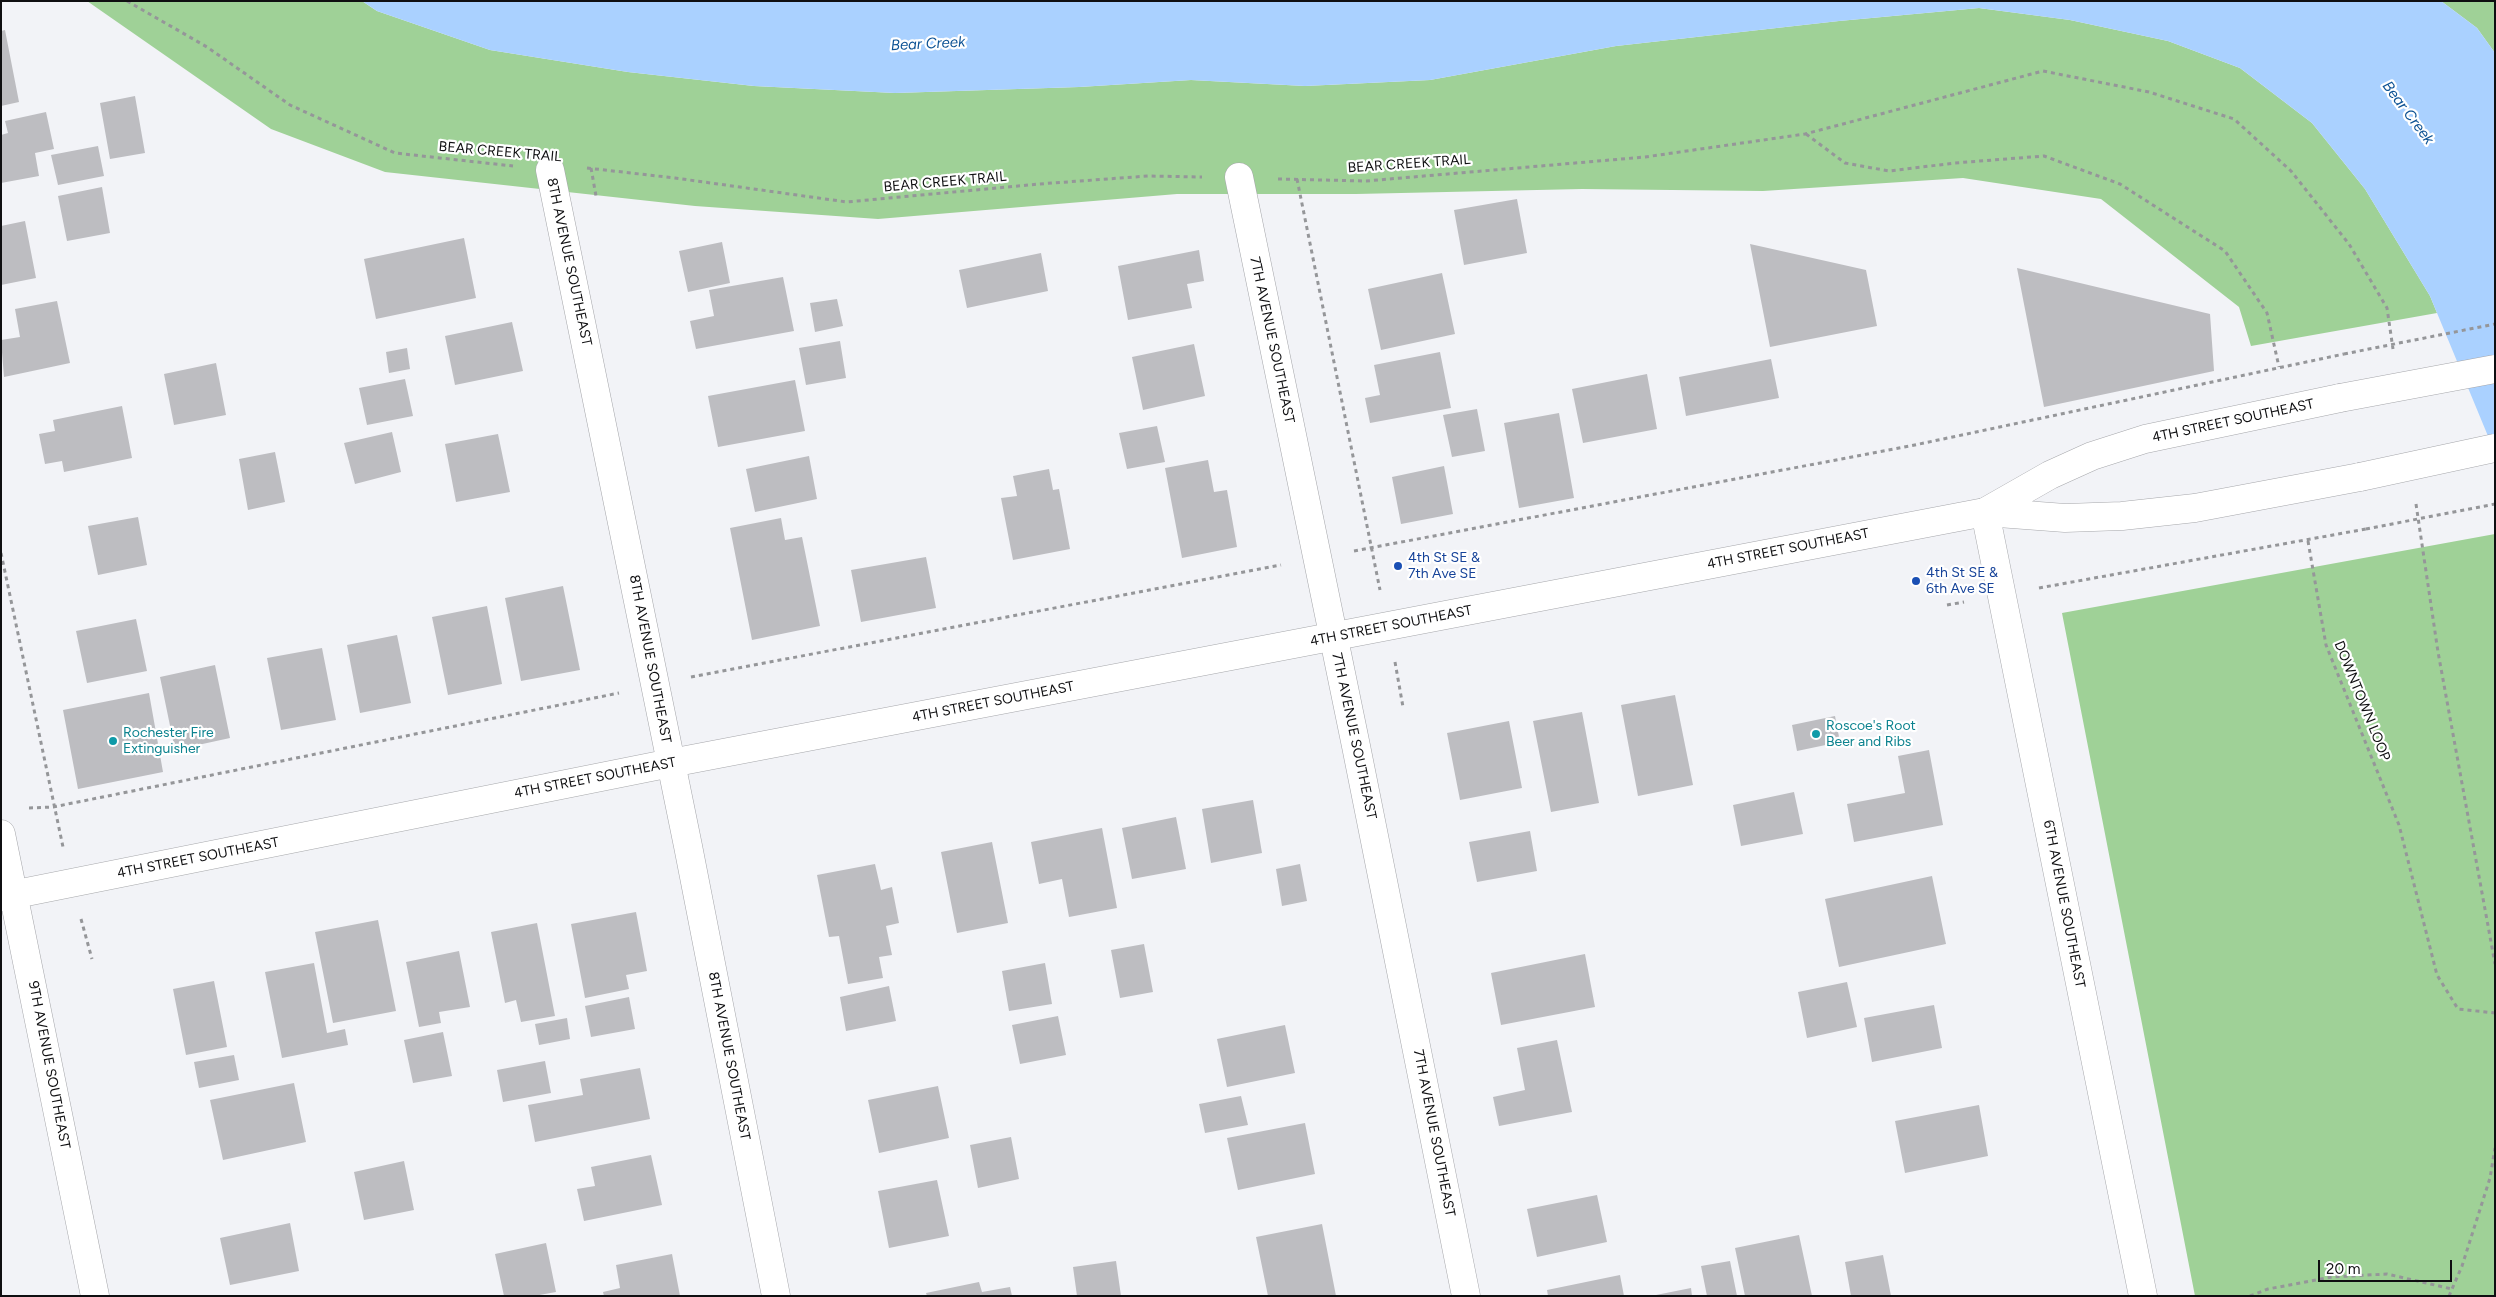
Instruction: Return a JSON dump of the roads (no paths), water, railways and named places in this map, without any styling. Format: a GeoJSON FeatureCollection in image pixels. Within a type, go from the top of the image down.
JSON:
{"type":"FeatureCollection","features":[{"type":"Feature","properties":{"kind":"street","name":"8TH AVENUE SOUTHEAST"},"geometry":{"type":"LineString","coordinates":[[550,170],[671,763],[776,1296]]}},
{"type":"Feature","properties":{"kind":"street","name":"7TH AVENUE SOUTHEAST"},"geometry":{"type":"LineString","coordinates":[[1239,178],[1466,1296]]}},
{"type":"Feature","properties":{"kind":"street","name":"4TH STREET SOUTHEAST"},"geometry":{"type":"LineString","coordinates":[[1985,512],[2050,475],[2092,456],[2145,440],[2340,398],[2495,369]]}},
{"type":"Feature","properties":{"kind":"street","name":"4TH STREET SOUTHEAST"},"geometry":{"type":"LineString","coordinates":[[8,896],[671,763],[1985,512],[2065,518],[2122,516],[2195,508],[2360,477],[2495,448]]}},
{"type":"Feature","properties":{"kind":"street","name":"6TH AVENUE SOUTHEAST"},"geometry":{"type":"LineString","coordinates":[[1985,512],[2143,1296]]}},
{"type":"Feature","properties":{"kind":"street","name":"9TH AVENUE SOUTHEAST"},"geometry":{"type":"LineString","coordinates":[[1,834],[8,896],[94,1296]]}},
{"type":"Feature","properties":{"kind":"water","name":"Bear Creek"},"geometry":{"type":"Polygon","coordinates":[[[362,1],[2441,1],[2477,28],[2495,53],[2495,453],[2430,296],[2365,189],[2312,123],[2240,68],[2168,41],[2070,20],[1979,8],[1839,21],[1616,46],[1430,80],[1305,86],[1191,80],[1079,87],[895,93],[754,86],[628,72],[490,50],[377,11],[362,1]]]}},
{"type":"Feature","properties":{"kind":"place","name":"4th St SE & 7th Ave SE"},"geometry":{"type":"Point","coordinates":[1398,566]}},
{"type":"Feature","properties":{"kind":"place","name":"4th St SE & 6th Ave SE"},"geometry":{"type":"Point","coordinates":[1916,581]}},
{"type":"Feature","properties":{"kind":"place","name":"Roscoe's Root Beer and Ribs"},"geometry":{"type":"Point","coordinates":[1816,734]}},
{"type":"Feature","properties":{"kind":"place","name":"Rochester Fire Extinguisher"},"geometry":{"type":"Point","coordinates":[113,741]}}]}
